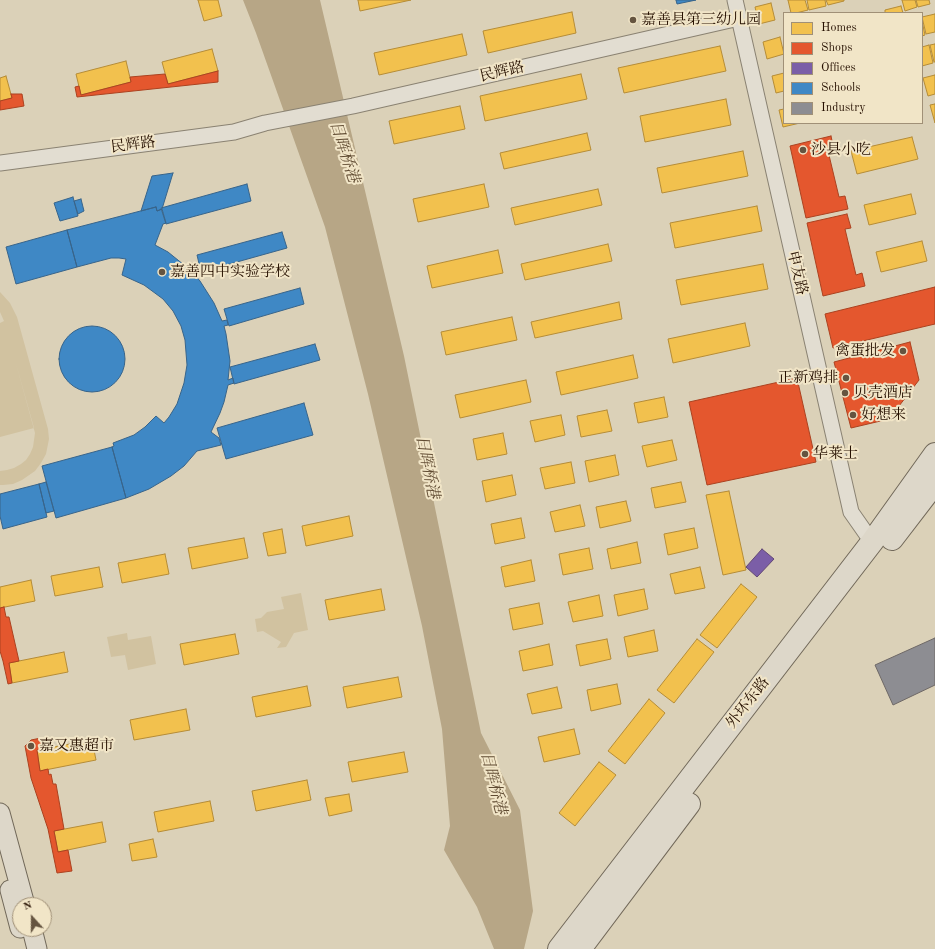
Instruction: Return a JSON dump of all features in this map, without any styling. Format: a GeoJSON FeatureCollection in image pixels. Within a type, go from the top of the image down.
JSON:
{"type":"FeatureCollection","features":[{"type":"Feature","properties":{"kind":"highway","name":"外环东路"},"geometry":{"type":"LineString","coordinates":[[580,949],[587,925],[872,542],[935,454]]}},
{"type":"Feature","properties":{"kind":"highway","name":"外环东路"},"geometry":{"type":"LineString","coordinates":[[559,949],[587,925],[776,688],[935,483]]}},
{"type":"Feature","properties":{"kind":"main road"},"geometry":{"type":"LineString","coordinates":[[0,813],[23,897]]}},
{"type":"Feature","properties":{"kind":"main road"},"geometry":{"type":"LineString","coordinates":[[0,854],[12,898]]}},
{"type":"Feature","properties":{"kind":"main road"},"geometry":{"type":"LineString","coordinates":[[23,937],[26,949]]}},
{"type":"Feature","properties":{"kind":"main road"},"geometry":{"type":"LineString","coordinates":[[34,937],[37,949]]}},
{"type":"Feature","properties":{"kind":"street","name":"申友路"},"geometry":{"type":"LineString","coordinates":[[735,0],[850,512],[872,542]]}},
{"type":"Feature","properties":{"kind":"street","name":"民辉路"},"geometry":{"type":"LineString","coordinates":[[0,163],[234,132],[264,123],[354,106],[739,18]]}},
{"type":"Feature","properties":{"kind":"street","name":"民辉路"},"geometry":{"type":"LineString","coordinates":[[0,152],[232,123],[264,123]]}},
{"type":"Feature","properties":{"kind":"shaded area"},"geometry":{"type":"Polygon","coordinates":[[[0,292],[10,303],[17,317],[48,429],[49,439],[46,454],[35,471],[13,484],[3,485],[0,485],[0,471],[14,468],[26,460],[33,447],[35,433],[34,428],[0,437],[0,323],[4,321],[0,312],[0,292]]]}},
{"type":"Feature","properties":{"kind":"shaded area"},"geometry":{"type":"Polygon","coordinates":[[[301,593],[308,630],[294,633],[286,647],[277,648],[281,642],[263,631],[257,632],[255,619],[261,618],[267,612],[284,609],[281,597],[301,593]]]}},
{"type":"Feature","properties":{"kind":"shaded area"},"geometry":{"type":"Polygon","coordinates":[[[127,633],[128,640],[151,636],[156,664],[128,670],[125,655],[111,657],[107,637],[127,633]]]}},
{"type":"Feature","properties":{"kind":"water","name":"日晖桥港"},"geometry":{"type":"Polygon","coordinates":[[[243,0],[320,0],[404,356],[481,733],[520,810],[533,911],[524,949],[494,949],[477,907],[444,850],[450,826],[442,729],[422,626],[368,394],[325,227],[243,0]]]}},
{"type":"Feature","properties":{"kind":"building: Homes"},"geometry":{"type":"Polygon","coordinates":[[[198,0],[218,0],[222,16],[204,21],[198,0]]]}},
{"type":"Feature","properties":{"kind":"building: Homes"},"geometry":{"type":"Polygon","coordinates":[[[358,0],[411,0],[360,11],[358,0]]]}},
{"type":"Feature","properties":{"kind":"building: Homes"},"geometry":{"type":"Polygon","coordinates":[[[788,0],[805,0],[808,10],[791,12],[788,0]]]}},
{"type":"Feature","properties":{"kind":"building: Homes"},"geometry":{"type":"Polygon","coordinates":[[[807,0],[825,0],[826,6],[809,10],[807,0]]]}},
{"type":"Feature","properties":{"kind":"building: Homes"},"geometry":{"type":"Polygon","coordinates":[[[826,0],[844,0],[844,1],[828,5],[826,0]]]}},
{"type":"Feature","properties":{"kind":"building: Homes"},"geometry":{"type":"Polygon","coordinates":[[[902,0],[915,0],[917,7],[905,11],[902,0]]]}},
{"type":"Feature","properties":{"kind":"building: Homes"},"geometry":{"type":"Polygon","coordinates":[[[916,0],[929,0],[930,4],[918,7],[916,0]]]}},
{"type":"Feature","properties":{"kind":"building: Homes"},"geometry":{"type":"Polygon","coordinates":[[[771,3],[775,20],[759,24],[755,7],[771,3]]]}},
{"type":"Feature","properties":{"kind":"building: Homes"},"geometry":{"type":"Polygon","coordinates":[[[901,6],[903,12],[885,12],[885,10],[901,6]]]}},
{"type":"Feature","properties":{"kind":"building: Homes"},"geometry":{"type":"Polygon","coordinates":[[[572,12],[576,33],[488,53],[483,31],[572,12]]]}},
{"type":"Feature","properties":{"kind":"building: Homes"},"geometry":{"type":"Polygon","coordinates":[[[935,14],[935,32],[926,34],[923,17],[935,14]]]}},
{"type":"Feature","properties":{"kind":"building: Homes"},"geometry":{"type":"Polygon","coordinates":[[[462,34],[467,55],[379,75],[374,53],[462,34]]]}},
{"type":"Feature","properties":{"kind":"building: Homes"},"geometry":{"type":"Polygon","coordinates":[[[780,37],[783,54],[767,59],[763,42],[780,37]]]}},
{"type":"Feature","properties":{"kind":"building: Homes"},"geometry":{"type":"Polygon","coordinates":[[[935,44],[935,62],[934,62],[930,45],[935,44]]]}},
{"type":"Feature","properties":{"kind":"building: Homes"},"geometry":{"type":"Polygon","coordinates":[[[929,45],[933,63],[923,66],[923,47],[929,45]]]}},
{"type":"Feature","properties":{"kind":"building: Homes"},"geometry":{"type":"Polygon","coordinates":[[[720,46],[726,71],[624,93],[618,68],[720,46]]]}},
{"type":"Feature","properties":{"kind":"building: Homes"},"geometry":{"type":"Polygon","coordinates":[[[212,49],[218,71],[168,84],[162,62],[212,49]]]}},
{"type":"Feature","properties":{"kind":"building: Homes"},"geometry":{"type":"Polygon","coordinates":[[[126,61],[131,82],[81,95],[76,74],[126,61]]]}},
{"type":"Feature","properties":{"kind":"building: Homes"},"geometry":{"type":"Polygon","coordinates":[[[783,73],[783,91],[776,93],[772,76],[783,73]]]}},
{"type":"Feature","properties":{"kind":"building: Homes"},"geometry":{"type":"Polygon","coordinates":[[[581,74],[587,99],[485,121],[480,96],[581,74]]]}},
{"type":"Feature","properties":{"kind":"building: Homes"},"geometry":{"type":"Polygon","coordinates":[[[935,75],[935,94],[928,96],[923,78],[935,75]]]}},
{"type":"Feature","properties":{"kind":"building: Homes"},"geometry":{"type":"Polygon","coordinates":[[[6,76],[12,98],[0,101],[0,78],[6,76]]]}},
{"type":"Feature","properties":{"kind":"building: Homes"},"geometry":{"type":"Polygon","coordinates":[[[726,99],[731,125],[645,142],[640,116],[726,99]]]}},
{"type":"Feature","properties":{"kind":"building: Homes"},"geometry":{"type":"Polygon","coordinates":[[[935,104],[935,123],[930,105],[935,104]]]}},
{"type":"Feature","properties":{"kind":"building: Homes"},"geometry":{"type":"Polygon","coordinates":[[[460,106],[465,129],[394,144],[389,121],[460,106]]]}},
{"type":"Feature","properties":{"kind":"building: Homes"},"geometry":{"type":"Polygon","coordinates":[[[783,109],[783,124],[796,124],[783,127],[779,110],[783,109]]]}},
{"type":"Feature","properties":{"kind":"building: Homes"},"geometry":{"type":"Polygon","coordinates":[[[587,133],[591,150],[504,169],[500,153],[587,133]]]}},
{"type":"Feature","properties":{"kind":"building: Homes"},"geometry":{"type":"Polygon","coordinates":[[[912,137],[918,159],[857,174],[851,151],[912,137]]]}},
{"type":"Feature","properties":{"kind":"building: Homes"},"geometry":{"type":"Polygon","coordinates":[[[743,151],[748,176],[662,193],[657,168],[743,151]]]}},
{"type":"Feature","properties":{"kind":"building: Homes"},"geometry":{"type":"Polygon","coordinates":[[[484,184],[489,207],[418,222],[413,199],[484,184]]]}},
{"type":"Feature","properties":{"kind":"building: Homes"},"geometry":{"type":"Polygon","coordinates":[[[598,189],[602,205],[515,225],[511,208],[598,189]]]}},
{"type":"Feature","properties":{"kind":"building: Homes"},"geometry":{"type":"Polygon","coordinates":[[[911,194],[916,214],[869,225],[864,205],[911,194]]]}},
{"type":"Feature","properties":{"kind":"building: Homes"},"geometry":{"type":"Polygon","coordinates":[[[757,206],[762,231],[675,248],[670,223],[757,206]]]}},
{"type":"Feature","properties":{"kind":"building: Homes"},"geometry":{"type":"Polygon","coordinates":[[[922,241],[927,261],[881,272],[876,252],[922,241]]]}},
{"type":"Feature","properties":{"kind":"building: Homes"},"geometry":{"type":"Polygon","coordinates":[[[608,244],[612,261],[525,280],[521,264],[608,244]]]}},
{"type":"Feature","properties":{"kind":"building: Homes"},"geometry":{"type":"Polygon","coordinates":[[[498,250],[503,273],[432,288],[427,266],[498,250]]]}},
{"type":"Feature","properties":{"kind":"building: Homes"},"geometry":{"type":"Polygon","coordinates":[[[763,264],[768,289],[681,305],[676,280],[763,264]]]}},
{"type":"Feature","properties":{"kind":"building: Homes"},"geometry":{"type":"Polygon","coordinates":[[[619,302],[622,319],[535,338],[531,322],[619,302]]]}},
{"type":"Feature","properties":{"kind":"building: Homes"},"geometry":{"type":"Polygon","coordinates":[[[512,317],[517,340],[446,355],[441,332],[512,317]]]}},
{"type":"Feature","properties":{"kind":"building: Homes"},"geometry":{"type":"Polygon","coordinates":[[[745,323],[750,346],[673,363],[668,339],[745,323]]]}},
{"type":"Feature","properties":{"kind":"building: Homes"},"geometry":{"type":"Polygon","coordinates":[[[633,355],[638,378],[561,395],[556,372],[633,355]]]}},
{"type":"Feature","properties":{"kind":"building: Homes"},"geometry":{"type":"Polygon","coordinates":[[[526,380],[531,402],[460,418],[455,395],[526,380]]]}},
{"type":"Feature","properties":{"kind":"building: Homes"},"geometry":{"type":"Polygon","coordinates":[[[664,397],[668,417],[638,423],[634,403],[664,397]]]}},
{"type":"Feature","properties":{"kind":"building: Homes"},"geometry":{"type":"Polygon","coordinates":[[[607,410],[612,431],[581,437],[577,416],[607,410]]]}},
{"type":"Feature","properties":{"kind":"building: Homes"},"geometry":{"type":"Polygon","coordinates":[[[561,415],[565,435],[535,442],[530,421],[561,415]]]}},
{"type":"Feature","properties":{"kind":"building: Homes"},"geometry":{"type":"Polygon","coordinates":[[[503,433],[507,454],[477,460],[473,439],[503,433]]]}},
{"type":"Feature","properties":{"kind":"building: Homes"},"geometry":{"type":"Polygon","coordinates":[[[672,440],[677,460],[647,467],[642,446],[672,440]]]}},
{"type":"Feature","properties":{"kind":"building: Homes"},"geometry":{"type":"Polygon","coordinates":[[[615,455],[619,475],[589,482],[585,461],[615,455]]]}},
{"type":"Feature","properties":{"kind":"building: Homes"},"geometry":{"type":"Polygon","coordinates":[[[571,462],[575,483],[545,489],[540,468],[571,462]]]}},
{"type":"Feature","properties":{"kind":"building: Homes"},"geometry":{"type":"Polygon","coordinates":[[[512,475],[516,495],[486,502],[482,481],[512,475]]]}},
{"type":"Feature","properties":{"kind":"building: Homes"},"geometry":{"type":"Polygon","coordinates":[[[681,482],[686,502],[655,508],[651,488],[681,482]]]}},
{"type":"Feature","properties":{"kind":"building: Homes"},"geometry":{"type":"Polygon","coordinates":[[[729,491],[746,570],[723,575],[706,495],[729,491]]]}},
{"type":"Feature","properties":{"kind":"building: Homes"},"geometry":{"type":"Polygon","coordinates":[[[626,501],[631,521],[600,528],[596,507],[626,501]]]}},
{"type":"Feature","properties":{"kind":"building: Homes"},"geometry":{"type":"Polygon","coordinates":[[[580,505],[585,526],[555,532],[550,512],[580,505]]]}},
{"type":"Feature","properties":{"kind":"building: Homes"},"geometry":{"type":"Polygon","coordinates":[[[349,516],[353,536],[306,546],[302,526],[349,516]]]}},
{"type":"Feature","properties":{"kind":"building: Homes"},"geometry":{"type":"Polygon","coordinates":[[[521,518],[525,538],[495,544],[491,524],[521,518]]]}},
{"type":"Feature","properties":{"kind":"building: Homes"},"geometry":{"type":"Polygon","coordinates":[[[694,528],[698,548],[668,555],[664,534],[694,528]]]}},
{"type":"Feature","properties":{"kind":"building: Homes"},"geometry":{"type":"Polygon","coordinates":[[[282,529],[286,553],[268,556],[263,533],[282,529]]]}},
{"type":"Feature","properties":{"kind":"building: Homes"},"geometry":{"type":"Polygon","coordinates":[[[244,538],[248,558],[192,569],[188,548],[244,538]]]}},
{"type":"Feature","properties":{"kind":"building: Homes"},"geometry":{"type":"Polygon","coordinates":[[[637,542],[641,563],[611,569],[607,549],[637,542]]]}},
{"type":"Feature","properties":{"kind":"building: Homes"},"geometry":{"type":"Polygon","coordinates":[[[589,548],[593,569],[563,575],[559,554],[589,548]]]}},
{"type":"Feature","properties":{"kind":"building: Homes"},"geometry":{"type":"Polygon","coordinates":[[[165,554],[169,574],[122,583],[118,563],[165,554]]]}},
{"type":"Feature","properties":{"kind":"building: Homes"},"geometry":{"type":"Polygon","coordinates":[[[531,560],[535,581],[505,587],[501,567],[531,560]]]}},
{"type":"Feature","properties":{"kind":"building: Homes"},"geometry":{"type":"Polygon","coordinates":[[[99,567],[103,587],[55,596],[51,576],[99,567]]]}},
{"type":"Feature","properties":{"kind":"building: Homes"},"geometry":{"type":"Polygon","coordinates":[[[700,567],[705,588],[675,594],[670,574],[700,567]]]}},
{"type":"Feature","properties":{"kind":"building: Homes"},"geometry":{"type":"Polygon","coordinates":[[[31,580],[35,601],[0,608],[0,587],[31,580]]]}},
{"type":"Feature","properties":{"kind":"building: Homes"},"geometry":{"type":"Polygon","coordinates":[[[741,584],[757,597],[717,648],[700,635],[741,584]]]}},
{"type":"Feature","properties":{"kind":"building: Homes"},"geometry":{"type":"Polygon","coordinates":[[[381,589],[385,610],[329,620],[325,600],[381,589]]]}},
{"type":"Feature","properties":{"kind":"building: Homes"},"geometry":{"type":"Polygon","coordinates":[[[644,589],[648,609],[618,616],[614,595],[644,589]]]}},
{"type":"Feature","properties":{"kind":"building: Homes"},"geometry":{"type":"Polygon","coordinates":[[[599,595],[603,616],[573,622],[568,602],[599,595]]]}},
{"type":"Feature","properties":{"kind":"building: Homes"},"geometry":{"type":"Polygon","coordinates":[[[539,603],[543,624],[513,630],[509,609],[539,603]]]}},
{"type":"Feature","properties":{"kind":"building: Homes"},"geometry":{"type":"Polygon","coordinates":[[[654,630],[658,651],[628,657],[624,637],[654,630]]]}},
{"type":"Feature","properties":{"kind":"building: Homes"},"geometry":{"type":"Polygon","coordinates":[[[235,634],[239,654],[184,665],[180,644],[235,634]]]}},
{"type":"Feature","properties":{"kind":"building: Homes"},"geometry":{"type":"Polygon","coordinates":[[[607,639],[611,659],[580,666],[576,645],[607,639]]]}},
{"type":"Feature","properties":{"kind":"building: Homes"},"geometry":{"type":"Polygon","coordinates":[[[697,639],[714,652],[674,703],[657,690],[697,639]]]}},
{"type":"Feature","properties":{"kind":"building: Homes"},"geometry":{"type":"Polygon","coordinates":[[[549,644],[553,665],[523,671],[519,651],[549,644]]]}},
{"type":"Feature","properties":{"kind":"building: Homes"},"geometry":{"type":"Polygon","coordinates":[[[64,652],[68,672],[12,683],[9,663],[64,652]]]}},
{"type":"Feature","properties":{"kind":"building: Homes"},"geometry":{"type":"Polygon","coordinates":[[[398,677],[402,697],[347,708],[343,687],[398,677]]]}},
{"type":"Feature","properties":{"kind":"building: Homes"},"geometry":{"type":"Polygon","coordinates":[[[617,684],[621,704],[591,711],[587,690],[617,684]]]}},
{"type":"Feature","properties":{"kind":"building: Homes"},"geometry":{"type":"Polygon","coordinates":[[[307,686],[311,706],[256,717],[252,697],[307,686]]]}},
{"type":"Feature","properties":{"kind":"building: Homes"},"geometry":{"type":"Polygon","coordinates":[[[557,687],[562,708],[532,714],[527,694],[557,687]]]}},
{"type":"Feature","properties":{"kind":"building: Homes"},"geometry":{"type":"Polygon","coordinates":[[[649,699],[665,713],[625,764],[608,751],[649,699]]]}},
{"type":"Feature","properties":{"kind":"building: Homes"},"geometry":{"type":"Polygon","coordinates":[[[186,709],[190,730],[134,740],[130,720],[186,709]]]}},
{"type":"Feature","properties":{"kind":"building: Homes"},"geometry":{"type":"Polygon","coordinates":[[[574,729],[580,754],[544,762],[538,737],[574,729]]]}},
{"type":"Feature","properties":{"kind":"building: Homes"},"geometry":{"type":"Polygon","coordinates":[[[92,740],[96,760],[40,771],[37,750],[92,740]]]}},
{"type":"Feature","properties":{"kind":"building: Homes"},"geometry":{"type":"Polygon","coordinates":[[[404,752],[408,772],[352,782],[348,762],[404,752]]]}},
{"type":"Feature","properties":{"kind":"building: Homes"},"geometry":{"type":"Polygon","coordinates":[[[599,762],[616,775],[575,826],[559,813],[599,762]]]}},
{"type":"Feature","properties":{"kind":"building: Homes"},"geometry":{"type":"Polygon","coordinates":[[[307,780],[311,800],[256,811],[252,791],[307,780]]]}},
{"type":"Feature","properties":{"kind":"building: Homes"},"geometry":{"type":"Polygon","coordinates":[[[349,794],[352,811],[329,816],[325,798],[349,794]]]}},
{"type":"Feature","properties":{"kind":"building: Homes"},"geometry":{"type":"Polygon","coordinates":[[[210,801],[214,821],[158,832],[154,812],[210,801]]]}},
{"type":"Feature","properties":{"kind":"building: Homes"},"geometry":{"type":"Polygon","coordinates":[[[102,822],[106,842],[58,852],[54,831],[102,822]]]}},
{"type":"Feature","properties":{"kind":"building: Homes"},"geometry":{"type":"Polygon","coordinates":[[[153,839],[157,857],[132,861],[129,844],[153,839]]]}},
{"type":"Feature","properties":{"kind":"building: Shops"},"geometry":{"type":"Polygon","coordinates":[[[218,71],[218,82],[77,97],[75,87],[79,86],[81,95],[131,82],[130,77],[165,74],[168,84],[218,71]]]}},
{"type":"Feature","properties":{"kind":"building: Shops"},"geometry":{"type":"Polygon","coordinates":[[[11,94],[22,94],[24,106],[0,110],[0,101],[12,98],[11,94]]]}},
{"type":"Feature","properties":{"kind":"building: Shops"},"geometry":{"type":"Polygon","coordinates":[[[831,136],[834,150],[828,151],[839,197],[845,196],[848,209],[806,218],[790,146],[831,136]]]}},
{"type":"Feature","properties":{"kind":"building: Shops"},"geometry":{"type":"Polygon","coordinates":[[[847,214],[851,228],[845,229],[856,275],[862,273],[865,286],[823,296],[807,223],[847,214]]]}},
{"type":"Feature","properties":{"kind":"building: Shops"},"geometry":{"type":"Polygon","coordinates":[[[935,287],[935,324],[833,348],[825,314],[935,287]]]}},
{"type":"Feature","properties":{"kind":"building: Shops"},"geometry":{"type":"Polygon","coordinates":[[[910,342],[919,380],[889,419],[851,428],[834,362],[910,342]]]}},
{"type":"Feature","properties":{"kind":"building: Shops"},"geometry":{"type":"Polygon","coordinates":[[[797,378],[816,462],[707,485],[689,402],[797,378]]]}},
{"type":"Feature","properties":{"kind":"building: Shops"},"geometry":{"type":"Polygon","coordinates":[[[4,607],[6,617],[9,617],[19,661],[9,663],[12,683],[8,684],[0,651],[0,608],[4,607]]]}},
{"type":"Feature","properties":{"kind":"building: Shops"},"geometry":{"type":"Polygon","coordinates":[[[41,738],[42,746],[50,745],[51,748],[37,750],[40,771],[48,769],[49,775],[51,774],[53,784],[56,784],[64,829],[54,831],[58,852],[68,850],[72,871],[57,873],[48,829],[31,778],[25,746],[31,740],[41,738]]]}},
{"type":"Feature","properties":{"kind":"building: Offices"},"geometry":{"type":"Polygon","coordinates":[[[762,549],[774,559],[757,577],[746,567],[762,549]]]}},
{"type":"Feature","properties":{"kind":"building: Schools"},"geometry":{"type":"Polygon","coordinates":[[[676,0],[696,0],[677,4],[676,0]]]}},
{"type":"Feature","properties":{"kind":"building: Schools"},"geometry":{"type":"Polygon","coordinates":[[[173,173],[162,209],[157,211],[156,207],[141,211],[152,176],[173,173]]]}},
{"type":"Feature","properties":{"kind":"building: Schools"},"geometry":{"type":"Polygon","coordinates":[[[247,184],[251,201],[166,224],[161,208],[247,184]]]}},
{"type":"Feature","properties":{"kind":"building: Schools"},"geometry":{"type":"Polygon","coordinates":[[[73,197],[78,216],[60,221],[54,203],[73,197]]]}},
{"type":"Feature","properties":{"kind":"building: Schools"},"geometry":{"type":"Polygon","coordinates":[[[81,199],[84,211],[78,214],[74,201],[81,199]]]}},
{"type":"Feature","properties":{"kind":"building: Schools"},"geometry":{"type":"Polygon","coordinates":[[[156,207],[157,211],[162,209],[166,223],[163,224],[155,245],[168,252],[189,269],[200,266],[201,272],[194,274],[214,303],[222,321],[227,320],[228,325],[224,326],[230,361],[228,380],[233,378],[234,383],[228,385],[224,402],[211,432],[219,438],[221,445],[197,451],[184,466],[171,476],[149,489],[126,498],[112,447],[114,446],[113,443],[134,435],[156,416],[164,423],[169,417],[177,404],[184,383],[187,365],[185,340],[181,326],[173,311],[163,299],[144,285],[122,275],[126,259],[111,258],[77,267],[67,230],[156,207]]]}},
{"type":"Feature","properties":{"kind":"building: Schools"},"geometry":{"type":"Polygon","coordinates":[[[67,230],[77,267],[16,284],[6,247],[67,230]]]}},
{"type":"Feature","properties":{"kind":"building: Schools"},"geometry":{"type":"Polygon","coordinates":[[[282,232],[287,248],[201,272],[197,255],[282,232]]]}},
{"type":"Feature","properties":{"kind":"building: Schools"},"geometry":{"type":"Polygon","coordinates":[[[300,288],[304,304],[229,326],[224,309],[300,288]]]}},
{"type":"Feature","properties":{"kind":"building: Schools"},"geometry":{"type":"Polygon","coordinates":[[[92,326],[105,329],[115,336],[122,346],[125,359],[122,372],[115,382],[105,389],[92,392],[79,389],[69,382],[62,372],[59,359],[62,346],[69,336],[79,329],[92,326]]]}},
{"type":"Feature","properties":{"kind":"building: Schools"},"geometry":{"type":"Polygon","coordinates":[[[315,344],[320,360],[234,384],[230,367],[315,344]]]}},
{"type":"Feature","properties":{"kind":"building: Schools"},"geometry":{"type":"Polygon","coordinates":[[[304,403],[313,435],[226,459],[217,428],[304,403]]]}},
{"type":"Feature","properties":{"kind":"building: Schools"},"geometry":{"type":"Polygon","coordinates":[[[112,447],[126,498],[56,518],[42,466],[112,447]]]}},
{"type":"Feature","properties":{"kind":"building: Schools"},"geometry":{"type":"Polygon","coordinates":[[[46,482],[54,511],[46,513],[39,484],[46,482]]]}},
{"type":"Feature","properties":{"kind":"building: Schools"},"geometry":{"type":"Polygon","coordinates":[[[39,484],[47,517],[3,529],[0,516],[0,494],[39,484]]]}},
{"type":"Feature","properties":{"kind":"building: Industry"},"geometry":{"type":"Polygon","coordinates":[[[935,638],[935,685],[893,705],[875,665],[935,638]]]}},
{"type":"Feature","properties":{"kind":"place","name":"嘉善县第三幼儿园"},"geometry":{"type":"Point","coordinates":[633,20]}},
{"type":"Feature","properties":{"kind":"place","name":"沙县小吃"},"geometry":{"type":"Point","coordinates":[803,150]}},
{"type":"Feature","properties":{"kind":"place","name":"嘉善四中实验学校"},"geometry":{"type":"Point","coordinates":[162,272]}},
{"type":"Feature","properties":{"kind":"place","name":"禽蛋批发"},"geometry":{"type":"Point","coordinates":[903,351]}},
{"type":"Feature","properties":{"kind":"place","name":"正新鸡排"},"geometry":{"type":"Point","coordinates":[846,378]}},
{"type":"Feature","properties":{"kind":"place","name":"贝壳酒店"},"geometry":{"type":"Point","coordinates":[845,393]}},
{"type":"Feature","properties":{"kind":"place","name":"好想来"},"geometry":{"type":"Point","coordinates":[853,415]}},
{"type":"Feature","properties":{"kind":"place","name":"华莱士"},"geometry":{"type":"Point","coordinates":[805,454]}},
{"type":"Feature","properties":{"kind":"place","name":"嘉又惠超市"},"geometry":{"type":"Point","coordinates":[31,746]}}]}
